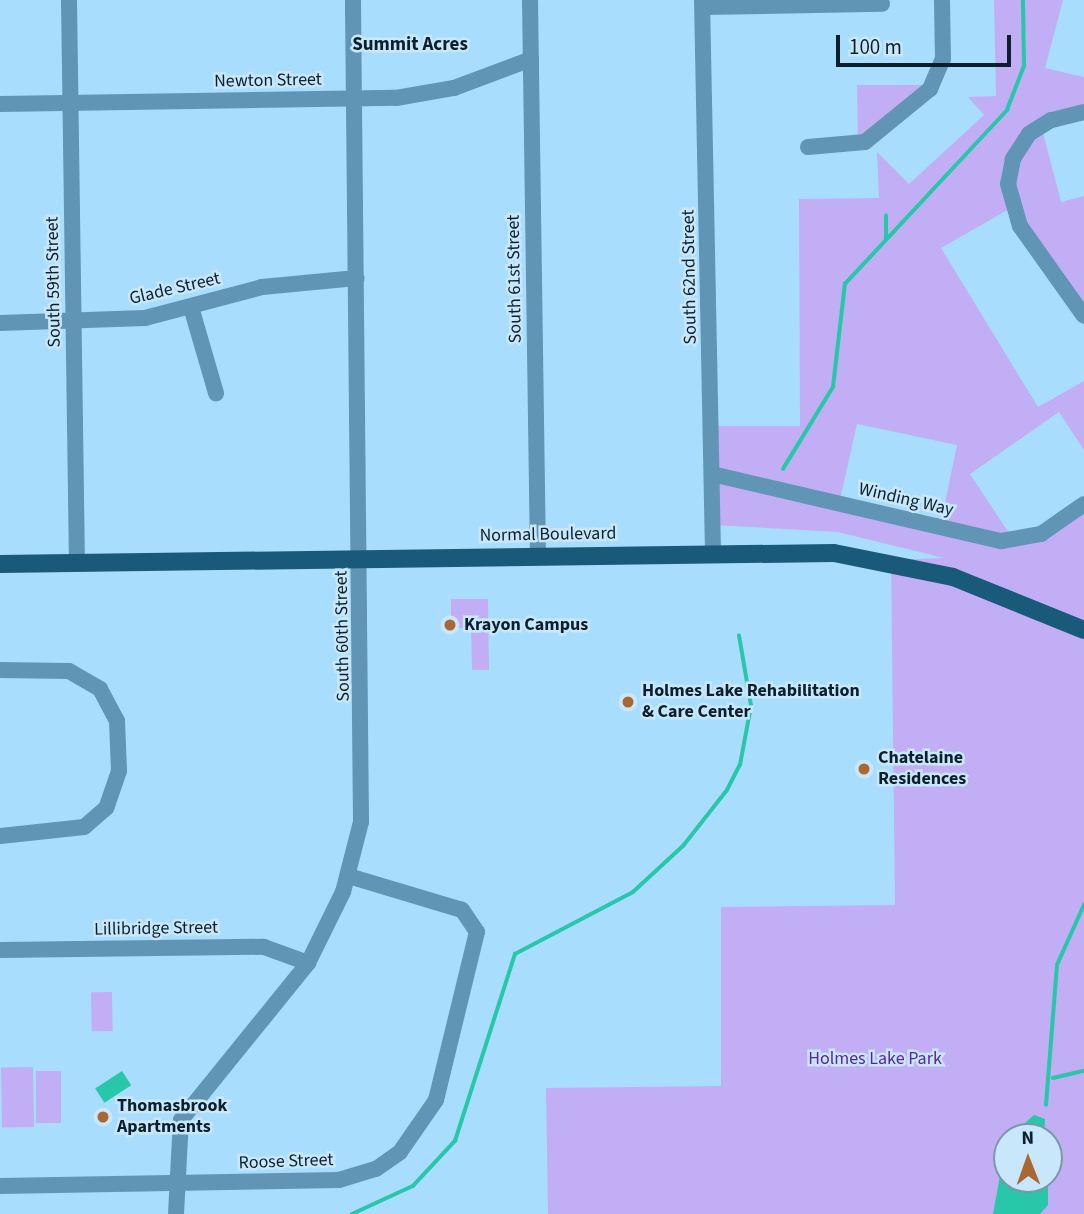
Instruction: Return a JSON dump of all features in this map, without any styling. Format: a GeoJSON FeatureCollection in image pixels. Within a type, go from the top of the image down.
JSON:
{"type":"FeatureCollection","features":[{"type":"Feature","properties":{"kind":"main road","name":"Normal Boulevard"},"geometry":{"type":"LineString","coordinates":[[0,564],[713,554],[883,558],[993,590],[1084,630]]}},
{"type":"Feature","properties":{"kind":"street","name":"South 59th Street"},"geometry":{"type":"LineString","coordinates":[[69,0],[77,563]]}},
{"type":"Feature","properties":{"kind":"street","name":"South 60th Street"},"geometry":{"type":"LineString","coordinates":[[176,1214],[176,1136],[187,1109],[309,963],[349,876],[363,799],[353,0]]}},
{"type":"Feature","properties":{"kind":"street","name":"South 61st Street"},"geometry":{"type":"LineString","coordinates":[[530,0],[538,557]]}},
{"type":"Feature","properties":{"kind":"street"},"geometry":{"type":"LineString","coordinates":[[808,147],[865,142],[930,89],[943,59],[942,0]]}},
{"type":"Feature","properties":{"kind":"street"},"geometry":{"type":"LineString","coordinates":[[702,3],[882,4]]}},
{"type":"Feature","properties":{"kind":"street","name":"South 62nd Street"},"geometry":{"type":"LineString","coordinates":[[702,3],[713,554]]}},
{"type":"Feature","properties":{"kind":"street","name":"Newton Street"},"geometry":{"type":"LineString","coordinates":[[0,104],[355,99],[454,88],[531,59]]}},
{"type":"Feature","properties":{"kind":"street"},"geometry":{"type":"LineString","coordinates":[[1084,112],[1051,120],[1030,134],[1013,159],[1008,184],[1020,226],[1084,315]]}},
{"type":"Feature","properties":{"kind":"street","name":"Glade Street"},"geometry":{"type":"LineString","coordinates":[[0,323],[145,318],[294,281],[357,278]]}},
{"type":"Feature","properties":{"kind":"street"},"geometry":{"type":"LineString","coordinates":[[191,307],[216,393]]}},
{"type":"Feature","properties":{"kind":"street","name":"Winding Way"},"geometry":{"type":"LineString","coordinates":[[712,474],[1002,541],[1041,534],[1084,504]]}},
{"type":"Feature","properties":{"kind":"street"},"geometry":{"type":"LineString","coordinates":[[0,670],[58,669],[89,680],[114,711],[119,750],[117,785],[96,819],[60,834],[0,836]]}},
{"type":"Feature","properties":{"kind":"street","name":"Roose Street"},"geometry":{"type":"LineString","coordinates":[[0,1186],[339,1180],[376,1169],[400,1152],[436,1100],[474,959],[472,920],[453,907],[349,876]]}},
{"type":"Feature","properties":{"kind":"street","name":"Lillibridge Street"},"geometry":{"type":"LineString","coordinates":[[0,950],[264,947],[309,963]]}},
{"type":"Feature","properties":{"kind":"green space","name":"Holmes Lake Park"},"geometry":{"type":"Polygon","coordinates":[[[994,0],[1063,0],[1045,68],[1084,77],[1084,112],[1041,125],[1061,202],[1084,196],[1084,315],[1011,208],[941,248],[1038,407],[1084,381],[1084,450],[1059,412],[970,474],[1015,542],[1084,504],[1084,1214],[548,1214],[546,1088],[721,1086],[721,907],[895,905],[891,560],[944,558],[838,532],[713,525],[711,426],[800,426],[799,199],[879,198],[877,152],[909,184],[984,115],[968,97],[996,96],[994,0]],[[857,424],[839,504],[940,527],[957,445],[857,424]]]}},
{"type":"Feature","properties":{"kind":"green space"},"geometry":{"type":"Polygon","coordinates":[[[857,85],[932,85],[858,145],[857,85]]]}},
{"type":"Feature","properties":{"kind":"green space"},"geometry":{"type":"Polygon","coordinates":[[[451,599],[488,599],[489,670],[472,670],[471,628],[451,628],[451,599]]]}},
{"type":"Feature","properties":{"kind":"green space"},"geometry":{"type":"Polygon","coordinates":[[[91,992],[112,992],[113,1031],[92,1031],[91,992]]]}},
{"type":"Feature","properties":{"kind":"green space"},"geometry":{"type":"Polygon","coordinates":[[[33,1067],[34,1127],[2,1128],[1,1068],[33,1067]]]}},
{"type":"Feature","properties":{"kind":"green space"},"geometry":{"type":"Polygon","coordinates":[[[36,1071],[61,1071],[61,1123],[36,1123],[36,1071]]]}},
{"type":"Feature","properties":{"kind":"shaded area"},"geometry":{"type":"Polygon","coordinates":[[[122,1071],[131,1085],[104,1103],[95,1088],[122,1071]]]}},
{"type":"Feature","properties":{"kind":"shaded area"},"geometry":{"type":"Polygon","coordinates":[[[1034,1115],[1045,1119],[1045,1123],[1025,1123],[1034,1115]]]}},
{"type":"Feature","properties":{"kind":"shaded area"},"geometry":{"type":"Polygon","coordinates":[[[997,1193],[1048,1193],[1048,1205],[1040,1214],[993,1214],[997,1193]]]}},
{"type":"Feature","properties":{"kind":"waterway"},"geometry":{"type":"LineString","coordinates":[[783,469],[833,387],[845,284],[1007,110],[1024,66],[1023,0]]}},
{"type":"Feature","properties":{"kind":"waterway"},"geometry":{"type":"LineString","coordinates":[[886,216],[886,239]]}},
{"type":"Feature","properties":{"kind":"waterway"},"geometry":{"type":"LineString","coordinates":[[352,1214],[413,1186],[455,1141],[515,954],[633,892],[683,846],[727,790],[740,765],[751,706],[739,636]]}},
{"type":"Feature","properties":{"kind":"waterway"},"geometry":{"type":"LineString","coordinates":[[1046,1105],[1057,965],[1084,905]]}},
{"type":"Feature","properties":{"kind":"waterway"},"geometry":{"type":"LineString","coordinates":[[1053,1078],[1084,1071]]}},
{"type":"Feature","properties":{"kind":"place","name":"Krayon Campus"},"geometry":{"type":"Point","coordinates":[450,625]}},
{"type":"Feature","properties":{"kind":"place","name":"Holmes Lake Rehabilitation & Care Center"},"geometry":{"type":"Point","coordinates":[628,702]}},
{"type":"Feature","properties":{"kind":"place","name":"Chatelaine Residences"},"geometry":{"type":"Point","coordinates":[864,769]}},
{"type":"Feature","properties":{"kind":"place","name":"Thomasbrook Apartments"},"geometry":{"type":"Point","coordinates":[103,1117]}},
{"type":"Feature","properties":{"kind":"district","name":"Summit Acres"},"geometry":{"type":"Point","coordinates":[410,45]}}]}
